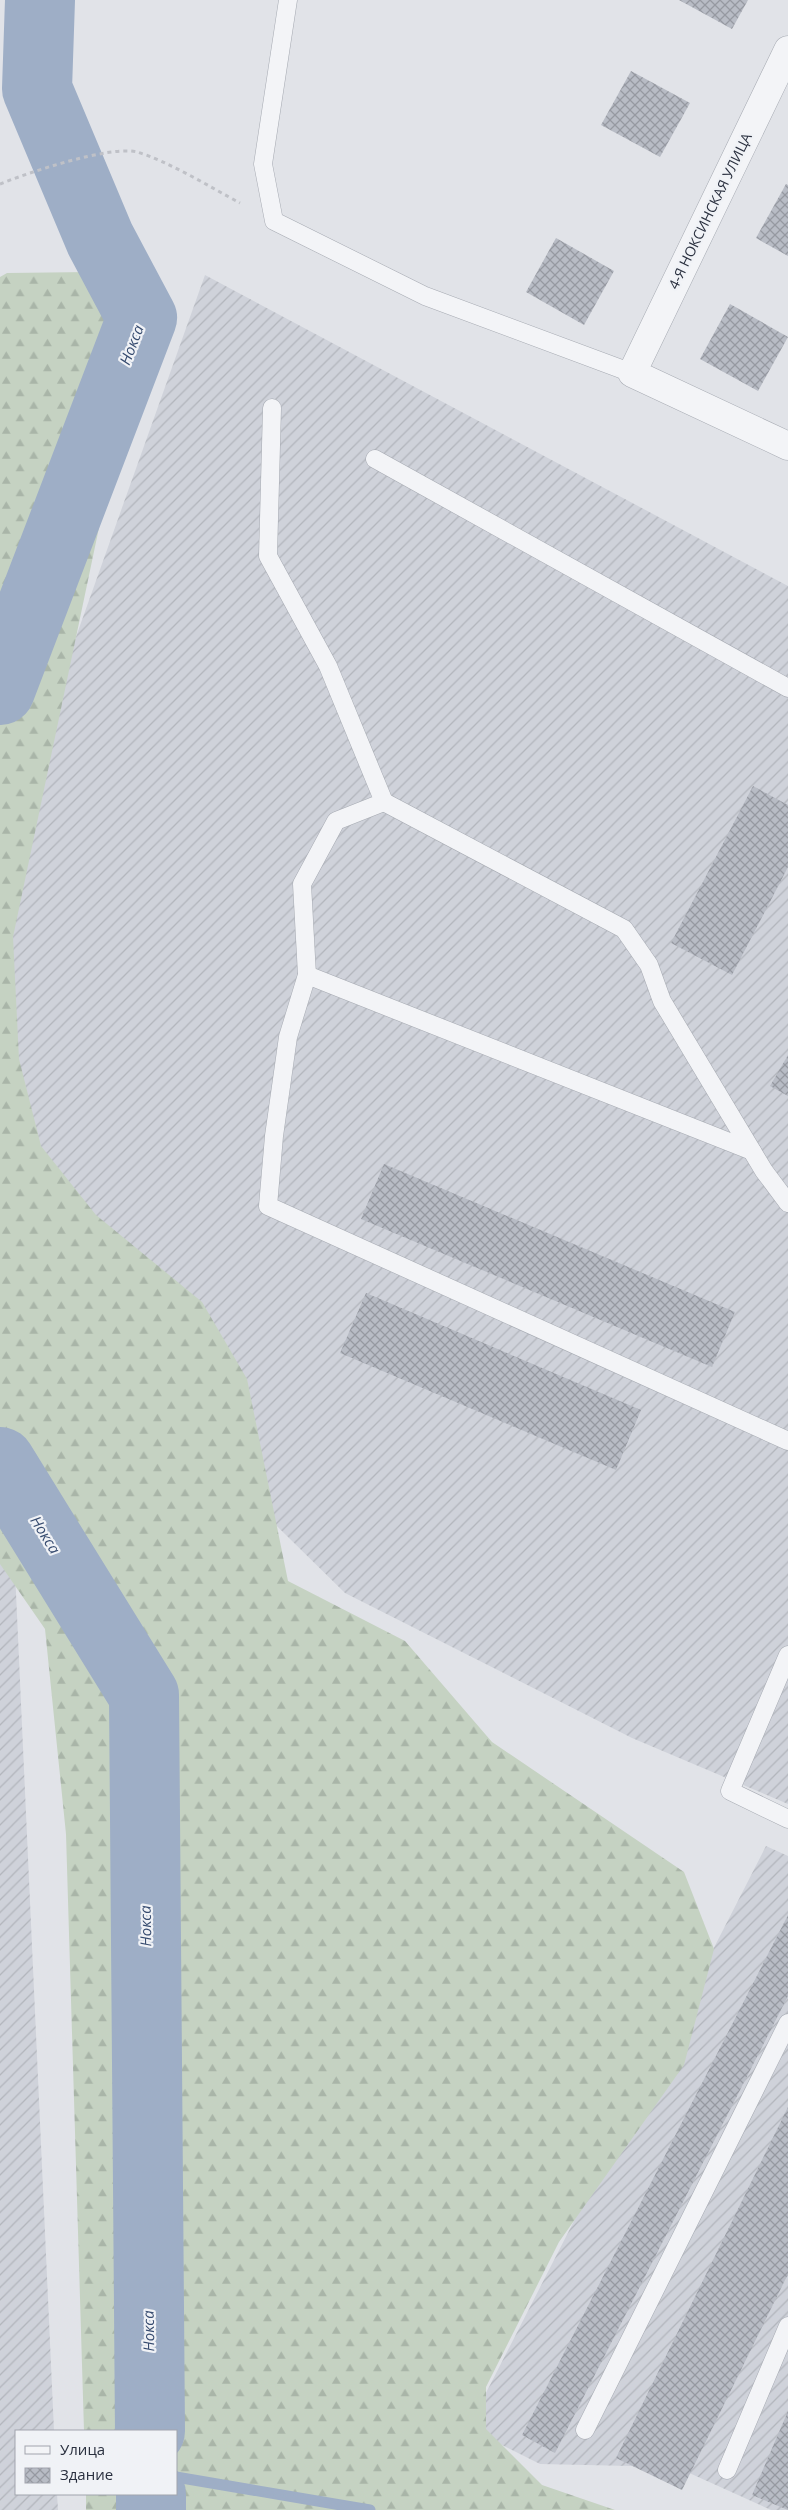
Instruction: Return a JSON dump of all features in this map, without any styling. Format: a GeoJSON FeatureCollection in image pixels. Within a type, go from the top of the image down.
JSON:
{"type":"FeatureCollection","features":[{"type":"Feature","properties":{"kind":"street","name":"4-Я НОКСИНСКАЯ УЛИЦА"},"geometry":{"type":"LineString","coordinates":[[632,373],[788,50]]}},
{"type":"Feature","properties":{"kind":"street"},"geometry":{"type":"LineString","coordinates":[[632,373],[788,446]]}},
{"type":"Feature","properties":{"kind":"lane"},"geometry":{"type":"LineString","coordinates":[[288,0],[263,164],[274,221],[425,296],[632,373]]}},
{"type":"Feature","properties":{"kind":"lane"},"geometry":{"type":"LineString","coordinates":[[272,408],[268,556],[328,666],[384,802],[624,929],[649,965],[662,1001],[752,1151],[788,1203]]}},
{"type":"Feature","properties":{"kind":"lane"},"geometry":{"type":"LineString","coordinates":[[375,459],[788,688]]}},
{"type":"Feature","properties":{"kind":"lane"},"geometry":{"type":"LineString","coordinates":[[384,802],[336,821],[302,884],[307,975],[288,1037],[274,1136],[268,1206],[788,1442]]}},
{"type":"Feature","properties":{"kind":"lane"},"geometry":{"type":"LineString","coordinates":[[307,975],[752,1151]]}},
{"type":"Feature","properties":{"kind":"lane"},"geometry":{"type":"LineString","coordinates":[[788,1655],[730,1791],[788,1819]]}},
{"type":"Feature","properties":{"kind":"lane"},"geometry":{"type":"LineString","coordinates":[[585,2430],[788,2023]]}},
{"type":"Feature","properties":{"kind":"lane"},"geometry":{"type":"LineString","coordinates":[[727,2470],[788,2326]]}},
{"type":"Feature","properties":{"kind":"path"},"geometry":{"type":"LineString","coordinates":[[0,184],[26,173],[113,152],[136,152],[178,170],[274,221]]}},
{"type":"Feature","properties":{"kind":"shaded area"},"geometry":{"type":"Polygon","coordinates":[[[205,275],[788,586],[788,1804],[632,1738],[345,1593],[0,1254],[0,850],[205,275]]]}},
{"type":"Feature","properties":{"kind":"shaded area"},"geometry":{"type":"Polygon","coordinates":[[[0,1555],[15,1571],[54,2430],[15,2430],[15,2495],[57,2495],[58,2510],[0,2510],[0,1555]]]}},
{"type":"Feature","properties":{"kind":"shaded area"},"geometry":{"type":"Polygon","coordinates":[[[766,1846],[788,1856],[788,2510],[771,2510],[676,2467],[540,2464],[468,2428],[766,1846]]]}},
{"type":"Feature","properties":{"kind":"green space"},"geometry":{"type":"Polygon","coordinates":[[[90,272],[119,332],[100,410],[100,523],[13,937],[19,1059],[41,1146],[96,1215],[202,1302],[247,1379],[288,1581],[405,1641],[492,1742],[684,1872],[714,1949],[684,2065],[559,2242],[486,2387],[486,2429],[542,2485],[615,2510],[86,2510],[86,2495],[178,2495],[178,2430],[84,2430],[66,1834],[45,1629],[0,1564],[0,277],[7,273],[90,272]]]}},
{"type":"Feature","properties":{"kind":"building"},"geometry":{"type":"Polygon","coordinates":[[[679,0],[748,0],[732,29],[679,0]]]}},
{"type":"Feature","properties":{"kind":"building"},"geometry":{"type":"Polygon","coordinates":[[[631,71],[690,103],[660,157],[601,125],[631,71]]]}},
{"type":"Feature","properties":{"kind":"building"},"geometry":{"type":"Polygon","coordinates":[[[786,184],[788,185],[788,256],[756,238],[786,184]]]}},
{"type":"Feature","properties":{"kind":"building"},"geometry":{"type":"Polygon","coordinates":[[[556,238],[614,271],[584,325],[526,292],[556,238]]]}},
{"type":"Feature","properties":{"kind":"building"},"geometry":{"type":"Polygon","coordinates":[[[730,304],[788,337],[758,391],[700,359],[730,304]]]}},
{"type":"Feature","properties":{"kind":"building"},"geometry":{"type":"Polygon","coordinates":[[[753,786],[788,805],[788,867],[732,975],[671,943],[753,786]]]}},
{"type":"Feature","properties":{"kind":"building"},"geometry":{"type":"Polygon","coordinates":[[[788,1055],[788,1096],[770,1086],[788,1055]]]}},
{"type":"Feature","properties":{"kind":"building"},"geometry":{"type":"Polygon","coordinates":[[[384,1164],[735,1312],[712,1367],[361,1219],[384,1164]]]}},
{"type":"Feature","properties":{"kind":"building"},"geometry":{"type":"Polygon","coordinates":[[[366,1293],[641,1410],[616,1470],[340,1353],[366,1293]]]}},
{"type":"Feature","properties":{"kind":"building"},"geometry":{"type":"Polygon","coordinates":[[[788,1915],[788,1996],[555,2453],[522,2435],[788,1915]]]}},
{"type":"Feature","properties":{"kind":"building"},"geometry":{"type":"Polygon","coordinates":[[[788,2107],[788,2274],[682,2490],[616,2458],[788,2107]]]}},
{"type":"Feature","properties":{"kind":"building"},"geometry":{"type":"Polygon","coordinates":[[[788,2411],[788,2510],[752,2495],[788,2411]]]}},
{"type":"Feature","properties":{"kind":"waterway","name":"Нокса"},"geometry":{"type":"LineString","coordinates":[[0,690],[142,318],[100,239],[37,89],[40,0]]}},
{"type":"Feature","properties":{"kind":"waterway","name":"Нокса"},"geometry":{"type":"LineString","coordinates":[[0,1462],[144,1695],[150,2430]]}},
{"type":"Feature","properties":{"kind":"waterway"},"geometry":{"type":"LineString","coordinates":[[178,2477],[370,2510]]}},
{"type":"Feature","properties":{"kind":"waterway","name":"Нокса"},"geometry":{"type":"LineString","coordinates":[[151,2495],[151,2510]]}}]}
